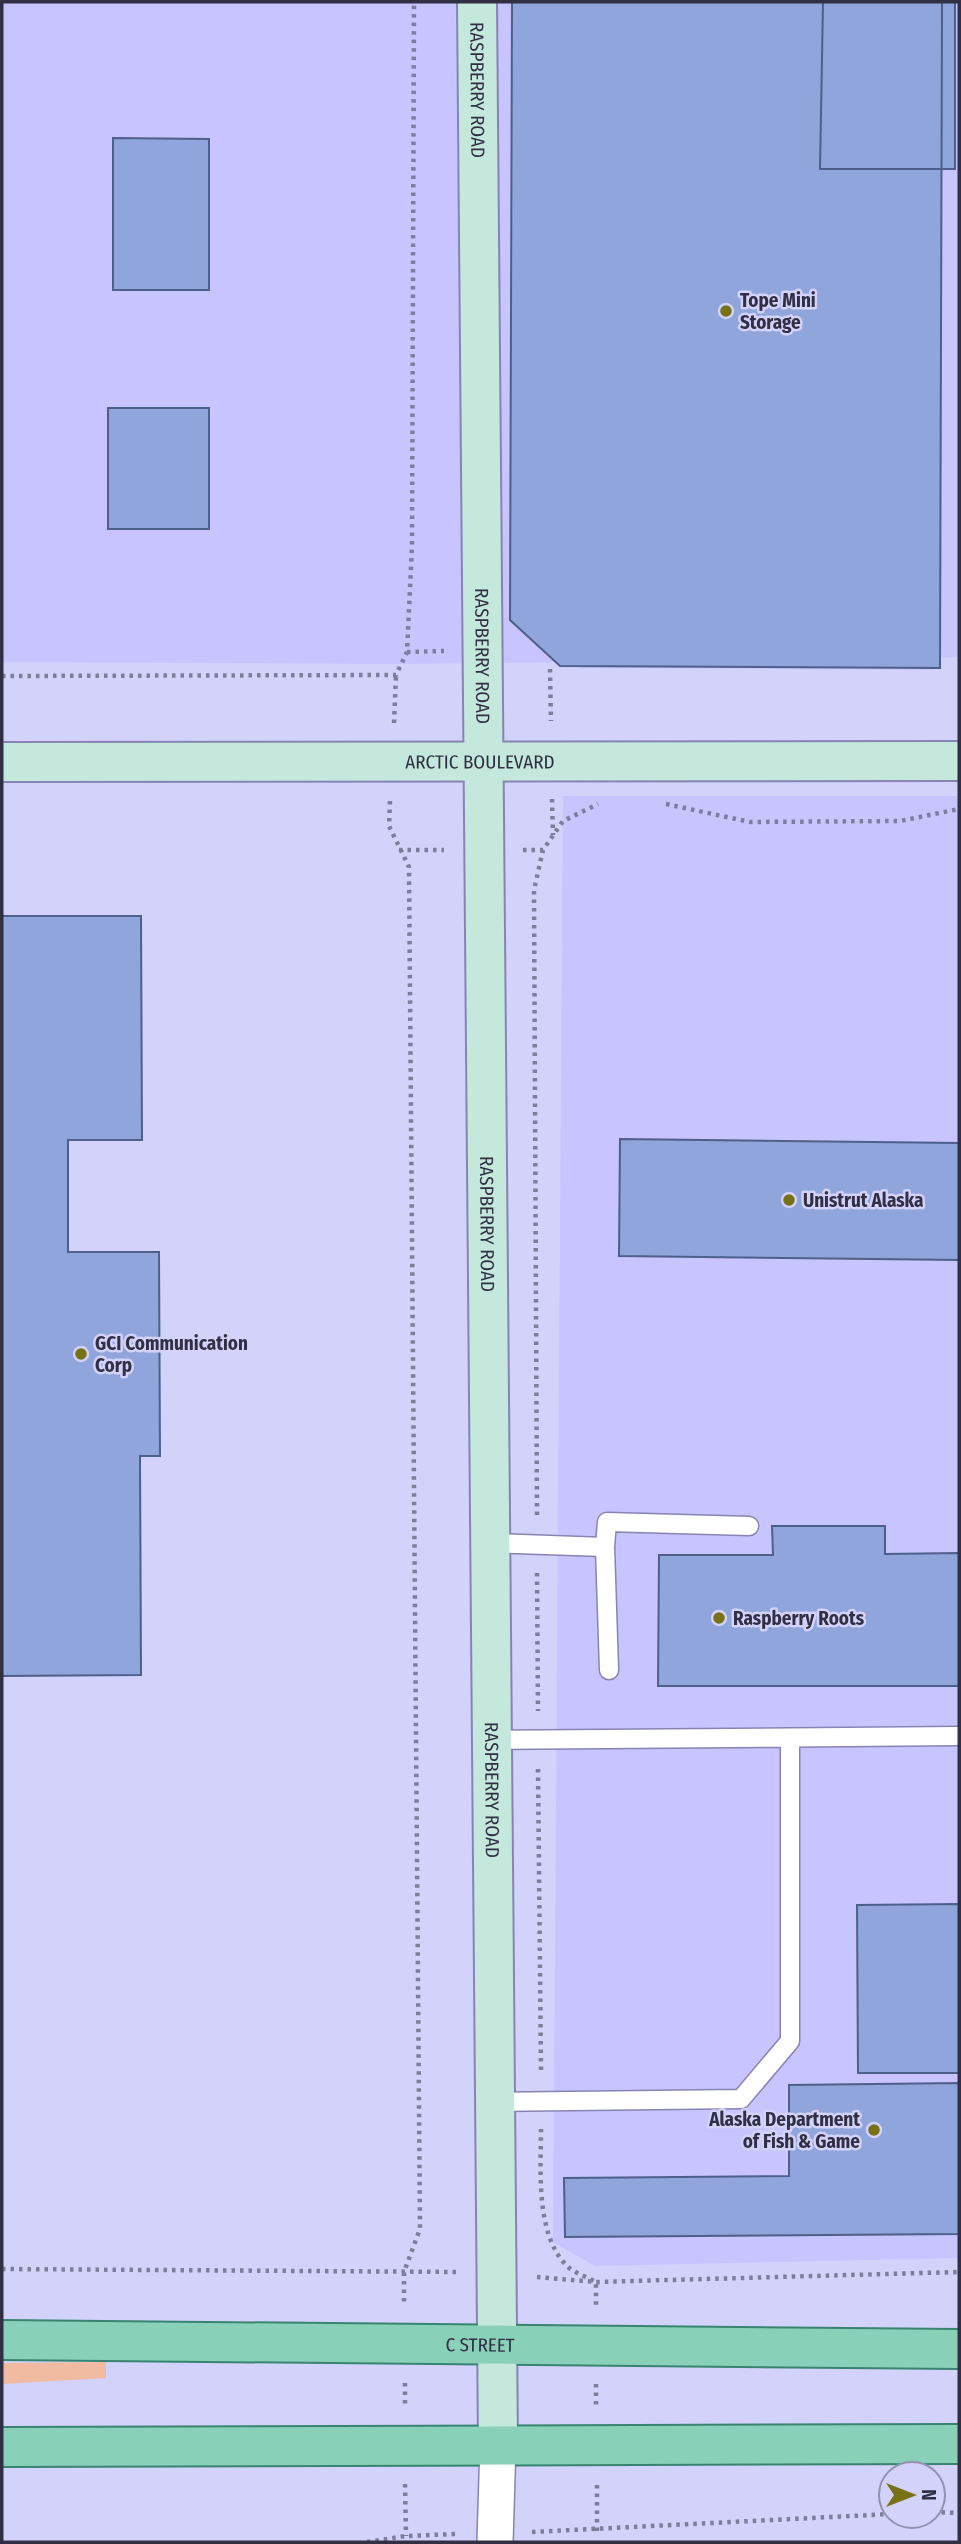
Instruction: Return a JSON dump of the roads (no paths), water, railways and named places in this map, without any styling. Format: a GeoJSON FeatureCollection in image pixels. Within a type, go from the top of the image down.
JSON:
{"type":"FeatureCollection","features":[{"type":"Feature","properties":{"kind":"main road","name":"RASPBERRY ROAD"},"geometry":{"type":"LineString","coordinates":[[477,2],[498,2444]]}},
{"type":"Feature","properties":{"kind":"main road","name":"ARCTIC BOULEVARD"},"geometry":{"type":"LineString","coordinates":[[2,762],[959,761]]}},
{"type":"Feature","properties":{"kind":"main road","name":"C STREET"},"geometry":{"type":"LineString","coordinates":[[2,2340],[959,2350]]}},
{"type":"Feature","properties":{"kind":"main road"},"geometry":{"type":"LineString","coordinates":[[2,2447],[959,2444]]}},
{"type":"Feature","properties":{"kind":"street"},"geometry":{"type":"LineString","coordinates":[[495,2538],[498,2444]]}},
{"type":"Feature","properties":{"kind":"lane"},"geometry":{"type":"LineString","coordinates":[[608,1670],[605,1547],[607,1522],[749,1526]]}},
{"type":"Feature","properties":{"kind":"lane"},"geometry":{"type":"LineString","coordinates":[[490,1543],[605,1547]]}},
{"type":"Feature","properties":{"kind":"lane"},"geometry":{"type":"LineString","coordinates":[[491,1740],[959,1736]]}},
{"type":"Feature","properties":{"kind":"lane"},"geometry":{"type":"LineString","coordinates":[[496,2102],[741,2099],[790,2041],[790,1738]]}},
{"type":"Feature","properties":{"kind":"place","name":"Tope Mini Storage"},"geometry":{"type":"Point","coordinates":[726,311]}},
{"type":"Feature","properties":{"kind":"place","name":"Unistrut Alaska"},"geometry":{"type":"Point","coordinates":[789,1200]}},
{"type":"Feature","properties":{"kind":"place","name":"GCI Communication Corp"},"geometry":{"type":"Point","coordinates":[81,1354]}},
{"type":"Feature","properties":{"kind":"place","name":"Raspberry Roots"},"geometry":{"type":"Point","coordinates":[719,1618]}},
{"type":"Feature","properties":{"kind":"place","name":"Alaska Department of Fish & Game"},"geometry":{"type":"Point","coordinates":[874,2130]}}]}
